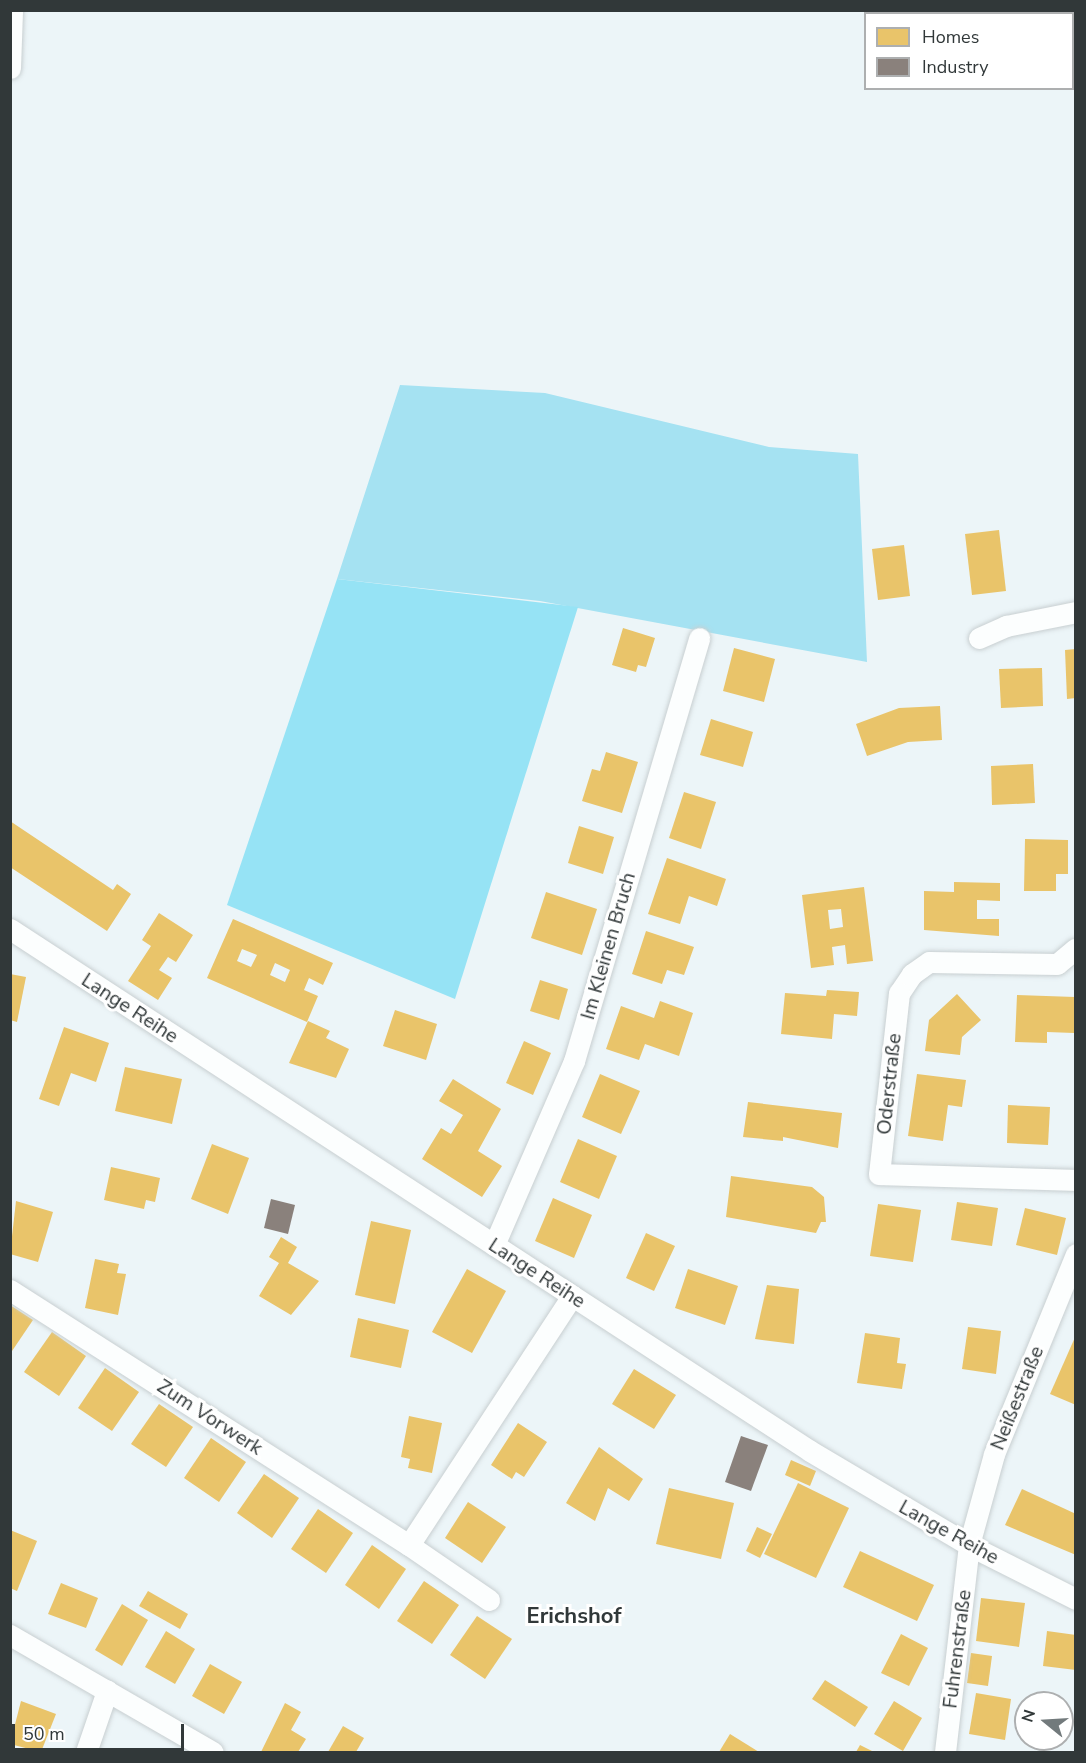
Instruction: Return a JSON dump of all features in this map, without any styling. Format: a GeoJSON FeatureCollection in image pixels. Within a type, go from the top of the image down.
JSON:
{"type":"FeatureCollection","features":[{"type":"Feature","properties":{"kind":"street"},"geometry":{"type":"LineString","coordinates":[[10,68],[12,10]]}},
{"type":"Feature","properties":{"kind":"street"},"geometry":{"type":"LineString","coordinates":[[979,638],[1006,626],[1076,612]]}},
{"type":"Feature","properties":{"kind":"street","name":"Im Kleinen Bruch"},"geometry":{"type":"LineString","coordinates":[[494,1245],[574,1061],[699,638]]}},
{"type":"Feature","properties":{"kind":"street","name":"Lange Reihe"},"geometry":{"type":"LineString","coordinates":[[10,929],[810,1451],[969,1545],[1076,1599]]}},
{"type":"Feature","properties":{"kind":"street","name":"Oderstraße"},"geometry":{"type":"LineString","coordinates":[[1075,949],[1057,964],[930,962],[912,974],[899,993],[879,1174],[1076,1180]]}},
{"type":"Feature","properties":{"kind":"street","name":"Neißestraße"},"geometry":{"type":"LineString","coordinates":[[969,1545],[994,1454],[1076,1254]]}},
{"type":"Feature","properties":{"kind":"street","name":"Zum Vorwerk"},"geometry":{"type":"LineString","coordinates":[[10,1290],[409,1545],[489,1600]]}},
{"type":"Feature","properties":{"kind":"street"},"geometry":{"type":"LineString","coordinates":[[409,1545],[572,1296]]}},
{"type":"Feature","properties":{"kind":"street","name":"Fuhrenstraße"},"geometry":{"type":"LineString","coordinates":[[945,1752],[969,1545]]}},
{"type":"Feature","properties":{"kind":"street"},"geometry":{"type":"LineString","coordinates":[[10,1635],[213,1752]]}},
{"type":"Feature","properties":{"kind":"street"},"geometry":{"type":"LineString","coordinates":[[86,1752],[107,1691]]}},
{"type":"Feature","properties":{"kind":"shaded area"},"geometry":{"type":"Polygon","coordinates":[[[400,385],[545,393],[769,447],[858,454],[867,662],[540,601],[337,579],[400,385]]]}},
{"type":"Feature","properties":{"kind":"shaded area"},"geometry":{"type":"Polygon","coordinates":[[[337,579],[578,607],[455,999],[227,905],[337,579]]]}},
{"type":"Feature","properties":{"kind":"building: Homes"},"geometry":{"type":"Polygon","coordinates":[[[999,530],[1006,591],[972,595],[965,534],[999,530]]]}},
{"type":"Feature","properties":{"kind":"building: Homes"},"geometry":{"type":"Polygon","coordinates":[[[904,545],[910,596],[878,600],[872,549],[904,545]]]}},
{"type":"Feature","properties":{"kind":"building: Homes"},"geometry":{"type":"Polygon","coordinates":[[[623,628],[655,638],[646,667],[638,665],[636,672],[612,665],[623,628]]]}},
{"type":"Feature","properties":{"kind":"building: Homes"},"geometry":{"type":"Polygon","coordinates":[[[734,648],[775,659],[764,702],[723,691],[734,648]]]}},
{"type":"Feature","properties":{"kind":"building: Homes"},"geometry":{"type":"Polygon","coordinates":[[[1076,649],[1076,698],[1067,699],[1065,650],[1076,649]]]}},
{"type":"Feature","properties":{"kind":"building: Homes"},"geometry":{"type":"Polygon","coordinates":[[[1042,668],[1043,706],[1001,708],[999,669],[1042,668]]]}},
{"type":"Feature","properties":{"kind":"building: Homes"},"geometry":{"type":"Polygon","coordinates":[[[940,706],[942,740],[908,742],[867,756],[856,724],[899,708],[940,706]]]}},
{"type":"Feature","properties":{"kind":"building: Homes"},"geometry":{"type":"Polygon","coordinates":[[[711,719],[753,732],[743,767],[700,755],[711,719]]]}},
{"type":"Feature","properties":{"kind":"building: Homes"},"geometry":{"type":"Polygon","coordinates":[[[606,752],[638,762],[622,813],[582,801],[592,769],[600,771],[606,752]]]}},
{"type":"Feature","properties":{"kind":"building: Homes"},"geometry":{"type":"Polygon","coordinates":[[[1033,764],[1035,803],[992,805],[991,766],[1033,764]]]}},
{"type":"Feature","properties":{"kind":"building: Homes"},"geometry":{"type":"Polygon","coordinates":[[[684,792],[716,802],[701,849],[669,838],[684,792]]]}},
{"type":"Feature","properties":{"kind":"building: Homes"},"geometry":{"type":"Polygon","coordinates":[[[10,821],[113,890],[117,884],[131,894],[107,931],[10,867],[10,821]]]}},
{"type":"Feature","properties":{"kind":"building: Homes"},"geometry":{"type":"Polygon","coordinates":[[[579,826],[614,837],[603,874],[568,863],[579,826]]]}},
{"type":"Feature","properties":{"kind":"building: Homes"},"geometry":{"type":"Polygon","coordinates":[[[1025,839],[1068,840],[1068,874],[1056,874],[1056,891],[1024,891],[1025,839]]]}},
{"type":"Feature","properties":{"kind":"building: Homes"},"geometry":{"type":"Polygon","coordinates":[[[667,858],[726,879],[717,906],[689,896],[680,924],[648,914],[667,858]]]}},
{"type":"Feature","properties":{"kind":"building: Homes"},"geometry":{"type":"Polygon","coordinates":[[[954,882],[1000,883],[1000,901],[977,900],[977,919],[999,919],[999,936],[924,930],[924,891],[954,892],[954,882]]]}},
{"type":"Feature","properties":{"kind":"building: Homes"},"geometry":{"type":"Polygon","coordinates":[[[864,887],[873,961],[847,964],[845,945],[832,947],[834,965],[811,968],[802,895],[864,887]],[[841,909],[828,910],[830,929],[843,927],[841,909]]]}},
{"type":"Feature","properties":{"kind":"building: Homes"},"geometry":{"type":"Polygon","coordinates":[[[546,892],[597,909],[582,955],[531,938],[546,892]]]}},
{"type":"Feature","properties":{"kind":"building: Homes"},"geometry":{"type":"Polygon","coordinates":[[[159,913],[193,935],[176,962],[168,957],[159,970],[172,978],[158,1000],[128,981],[151,946],[142,940],[159,913]]]}},
{"type":"Feature","properties":{"kind":"building: Homes"},"geometry":{"type":"Polygon","coordinates":[[[233,919],[333,963],[323,985],[309,978],[304,990],[318,996],[307,1022],[207,978],[233,919]],[[242,949],[237,961],[251,967],[257,955],[242,949]],[[275,963],[270,975],[285,982],[290,970],[275,963]]]}},
{"type":"Feature","properties":{"kind":"building: Homes"},"geometry":{"type":"Polygon","coordinates":[[[646,931],[694,947],[684,975],[667,970],[662,984],[632,974],[646,931]]]}},
{"type":"Feature","properties":{"kind":"building: Homes"},"geometry":{"type":"Polygon","coordinates":[[[10,974],[26,977],[17,1022],[10,1020],[10,974]]]}},
{"type":"Feature","properties":{"kind":"building: Homes"},"geometry":{"type":"Polygon","coordinates":[[[540,980],[568,989],[559,1020],[530,1011],[540,980]]]}},
{"type":"Feature","properties":{"kind":"building: Homes"},"geometry":{"type":"Polygon","coordinates":[[[827,990],[859,992],[857,1016],[834,1014],[832,1039],[781,1034],[785,993],[826,996],[827,990]]]}},
{"type":"Feature","properties":{"kind":"building: Homes"},"geometry":{"type":"Polygon","coordinates":[[[957,994],[981,1020],[962,1037],[960,1055],[925,1051],[929,1020],[957,994]]]}},
{"type":"Feature","properties":{"kind":"building: Homes"},"geometry":{"type":"Polygon","coordinates":[[[1017,995],[1075,997],[1074,1033],[1047,1032],[1047,1043],[1015,1042],[1017,995]]]}},
{"type":"Feature","properties":{"kind":"building: Homes"},"geometry":{"type":"Polygon","coordinates":[[[660,1001],[693,1013],[679,1056],[645,1044],[639,1060],[606,1049],[621,1006],[654,1018],[660,1001]]]}},
{"type":"Feature","properties":{"kind":"building: Homes"},"geometry":{"type":"Polygon","coordinates":[[[395,1010],[437,1024],[426,1060],[383,1046],[395,1010]]]}},
{"type":"Feature","properties":{"kind":"building: Homes"},"geometry":{"type":"Polygon","coordinates":[[[308,1021],[330,1031],[326,1038],[349,1049],[336,1078],[289,1063],[308,1021]]]}},
{"type":"Feature","properties":{"kind":"building: Homes"},"geometry":{"type":"Polygon","coordinates":[[[64,1027],[109,1043],[96,1082],[71,1073],[59,1106],[39,1099],[64,1027]]]}},
{"type":"Feature","properties":{"kind":"building: Homes"},"geometry":{"type":"Polygon","coordinates":[[[524,1041],[551,1053],[533,1095],[506,1083],[524,1041]]]}},
{"type":"Feature","properties":{"kind":"building: Homes"},"geometry":{"type":"Polygon","coordinates":[[[125,1067],[182,1079],[172,1124],[115,1111],[125,1067]]]}},
{"type":"Feature","properties":{"kind":"building: Homes"},"geometry":{"type":"Polygon","coordinates":[[[600,1074],[640,1091],[621,1134],[582,1117],[600,1074]]]}},
{"type":"Feature","properties":{"kind":"building: Homes"},"geometry":{"type":"Polygon","coordinates":[[[917,1074],[966,1080],[962,1107],[948,1105],[943,1141],[908,1136],[917,1074]]]}},
{"type":"Feature","properties":{"kind":"building: Homes"},"geometry":{"type":"Polygon","coordinates":[[[453,1079],[501,1109],[478,1151],[502,1166],[482,1197],[422,1159],[441,1128],[451,1134],[463,1115],[439,1101],[453,1079]]]}},
{"type":"Feature","properties":{"kind":"building: Homes"},"geometry":{"type":"Polygon","coordinates":[[[748,1102],[842,1113],[838,1148],[783,1137],[783,1141],[743,1137],[748,1102]]]}},
{"type":"Feature","properties":{"kind":"building: Homes"},"geometry":{"type":"Polygon","coordinates":[[[1008,1105],[1050,1107],[1048,1145],[1007,1143],[1008,1105]]]}},
{"type":"Feature","properties":{"kind":"building: Homes"},"geometry":{"type":"Polygon","coordinates":[[[578,1139],[617,1156],[599,1199],[560,1182],[578,1139]]]}},
{"type":"Feature","properties":{"kind":"building: Homes"},"geometry":{"type":"Polygon","coordinates":[[[212,1144],[249,1158],[228,1214],[191,1199],[212,1144]]]}},
{"type":"Feature","properties":{"kind":"building: Homes"},"geometry":{"type":"Polygon","coordinates":[[[111,1167],[160,1178],[155,1202],[146,1200],[144,1209],[104,1200],[111,1167]]]}},
{"type":"Feature","properties":{"kind":"building: Homes"},"geometry":{"type":"Polygon","coordinates":[[[731,1176],[812,1187],[824,1197],[826,1222],[821,1222],[816,1233],[726,1217],[731,1176]]]}},
{"type":"Feature","properties":{"kind":"building: Homes"},"geometry":{"type":"Polygon","coordinates":[[[553,1198],[592,1215],[574,1258],[535,1241],[553,1198]]]}},
{"type":"Feature","properties":{"kind":"building: Homes"},"geometry":{"type":"Polygon","coordinates":[[[16,1201],[53,1212],[38,1262],[10,1254],[16,1201]]]}},
{"type":"Feature","properties":{"kind":"building: Homes"},"geometry":{"type":"Polygon","coordinates":[[[957,1202],[998,1208],[992,1246],[951,1240],[957,1202]]]}},
{"type":"Feature","properties":{"kind":"building: Homes"},"geometry":{"type":"Polygon","coordinates":[[[878,1204],[921,1210],[913,1262],[870,1256],[878,1204]]]}},
{"type":"Feature","properties":{"kind":"building: Homes"},"geometry":{"type":"Polygon","coordinates":[[[1025,1208],[1066,1218],[1057,1255],[1016,1245],[1025,1208]]]}},
{"type":"Feature","properties":{"kind":"building: Homes"},"geometry":{"type":"Polygon","coordinates":[[[371,1221],[411,1230],[395,1304],[355,1295],[371,1221]]]}},
{"type":"Feature","properties":{"kind":"building: Homes"},"geometry":{"type":"Polygon","coordinates":[[[646,1233],[675,1246],[654,1291],[626,1278],[646,1233]]]}},
{"type":"Feature","properties":{"kind":"building: Homes"},"geometry":{"type":"Polygon","coordinates":[[[281,1237],[297,1247],[288,1263],[319,1281],[291,1315],[259,1296],[279,1263],[269,1257],[281,1237]]]}},
{"type":"Feature","properties":{"kind":"building: Homes"},"geometry":{"type":"Polygon","coordinates":[[[95,1259],[119,1264],[117,1273],[126,1274],[118,1315],[85,1308],[95,1259]]]}},
{"type":"Feature","properties":{"kind":"building: Homes"},"geometry":{"type":"Polygon","coordinates":[[[467,1269],[506,1291],[472,1353],[432,1332],[467,1269]]]}},
{"type":"Feature","properties":{"kind":"building: Homes"},"geometry":{"type":"Polygon","coordinates":[[[688,1269],[738,1286],[725,1325],[675,1308],[688,1269]]]}},
{"type":"Feature","properties":{"kind":"building: Homes"},"geometry":{"type":"Polygon","coordinates":[[[767,1285],[799,1289],[794,1344],[755,1339],[767,1285]]]}},
{"type":"Feature","properties":{"kind":"building: Homes"},"geometry":{"type":"Polygon","coordinates":[[[10,1305],[33,1320],[10,1354],[10,1305]]]}},
{"type":"Feature","properties":{"kind":"building: Homes"},"geometry":{"type":"Polygon","coordinates":[[[358,1318],[409,1330],[401,1368],[350,1357],[358,1318]]]}},
{"type":"Feature","properties":{"kind":"building: Homes"},"geometry":{"type":"Polygon","coordinates":[[[968,1327],[1001,1331],[996,1374],[962,1369],[968,1327]]]}},
{"type":"Feature","properties":{"kind":"building: Homes"},"geometry":{"type":"Polygon","coordinates":[[[52,1332],[86,1356],[59,1396],[24,1372],[52,1332]]]}},
{"type":"Feature","properties":{"kind":"building: Homes"},"geometry":{"type":"Polygon","coordinates":[[[865,1333],[900,1338],[897,1363],[906,1364],[902,1389],[857,1383],[865,1333]]]}},
{"type":"Feature","properties":{"kind":"building: Homes"},"geometry":{"type":"Polygon","coordinates":[[[1076,1335],[1076,1405],[1050,1394],[1076,1335]]]}},
{"type":"Feature","properties":{"kind":"building: Homes"},"geometry":{"type":"Polygon","coordinates":[[[105,1368],[139,1392],[112,1431],[78,1408],[105,1368]]]}},
{"type":"Feature","properties":{"kind":"building: Homes"},"geometry":{"type":"Polygon","coordinates":[[[634,1369],[676,1395],[654,1429],[612,1404],[634,1369]]]}},
{"type":"Feature","properties":{"kind":"building: Homes"},"geometry":{"type":"Polygon","coordinates":[[[159,1404],[193,1427],[166,1467],[131,1444],[159,1404]]]}},
{"type":"Feature","properties":{"kind":"building: Homes"},"geometry":{"type":"Polygon","coordinates":[[[409,1416],[442,1423],[432,1473],[408,1468],[410,1459],[401,1457],[409,1416]]]}},
{"type":"Feature","properties":{"kind":"building: Homes"},"geometry":{"type":"Polygon","coordinates":[[[518,1423],[547,1442],[524,1477],[516,1472],[512,1479],[491,1465],[518,1423]]]}},
{"type":"Feature","properties":{"kind":"building: Homes"},"geometry":{"type":"Polygon","coordinates":[[[211,1438],[246,1462],[219,1502],[184,1478],[211,1438]]]}},
{"type":"Feature","properties":{"kind":"building: Homes"},"geometry":{"type":"Polygon","coordinates":[[[599,1447],[643,1479],[629,1501],[608,1488],[595,1521],[566,1503],[599,1447]]]}},
{"type":"Feature","properties":{"kind":"building: Homes"},"geometry":{"type":"Polygon","coordinates":[[[791,1460],[816,1471],[810,1486],[785,1475],[791,1460]]]}},
{"type":"Feature","properties":{"kind":"building: Homes"},"geometry":{"type":"Polygon","coordinates":[[[264,1474],[299,1498],[272,1538],[237,1513],[264,1474]]]}},
{"type":"Feature","properties":{"kind":"building: Homes"},"geometry":{"type":"Polygon","coordinates":[[[798,1483],[849,1508],[816,1578],[764,1554],[798,1483]]]}},
{"type":"Feature","properties":{"kind":"building: Homes"},"geometry":{"type":"Polygon","coordinates":[[[669,1488],[734,1503],[721,1559],[656,1544],[669,1488]]]}},
{"type":"Feature","properties":{"kind":"building: Homes"},"geometry":{"type":"Polygon","coordinates":[[[1022,1489],[1076,1514],[1076,1555],[1005,1525],[1022,1489]]]}},
{"type":"Feature","properties":{"kind":"building: Homes"},"geometry":{"type":"Polygon","coordinates":[[[468,1502],[506,1527],[482,1563],[445,1538],[468,1502]]]}},
{"type":"Feature","properties":{"kind":"building: Homes"},"geometry":{"type":"Polygon","coordinates":[[[318,1509],[353,1533],[326,1573],[291,1549],[318,1509]]]}},
{"type":"Feature","properties":{"kind":"building: Homes"},"geometry":{"type":"Polygon","coordinates":[[[757,1527],[772,1534],[760,1558],[746,1551],[757,1527]]]}},
{"type":"Feature","properties":{"kind":"building: Homes"},"geometry":{"type":"Polygon","coordinates":[[[10,1530],[37,1541],[17,1591],[10,1588],[10,1530]]]}},
{"type":"Feature","properties":{"kind":"building: Homes"},"geometry":{"type":"Polygon","coordinates":[[[372,1545],[406,1569],[379,1609],[345,1585],[372,1545]]]}},
{"type":"Feature","properties":{"kind":"building: Homes"},"geometry":{"type":"Polygon","coordinates":[[[860,1551],[934,1585],[917,1621],[843,1587],[860,1551]]]}},
{"type":"Feature","properties":{"kind":"building: Homes"},"geometry":{"type":"Polygon","coordinates":[[[424,1581],[459,1605],[432,1644],[397,1621],[424,1581]]]}},
{"type":"Feature","properties":{"kind":"building: Homes"},"geometry":{"type":"Polygon","coordinates":[[[61,1583],[98,1598],[86,1628],[48,1614],[61,1583]]]}},
{"type":"Feature","properties":{"kind":"building: Homes"},"geometry":{"type":"Polygon","coordinates":[[[148,1591],[188,1614],[180,1629],[139,1606],[148,1591]]]}},
{"type":"Feature","properties":{"kind":"building: Homes"},"geometry":{"type":"Polygon","coordinates":[[[981,1598],[1025,1603],[1019,1647],[976,1641],[981,1598]]]}},
{"type":"Feature","properties":{"kind":"building: Homes"},"geometry":{"type":"Polygon","coordinates":[[[122,1604],[148,1620],[122,1666],[95,1650],[122,1604]]]}},
{"type":"Feature","properties":{"kind":"building: Homes"},"geometry":{"type":"Polygon","coordinates":[[[477,1616],[512,1639],[485,1679],[450,1655],[477,1616]]]}},
{"type":"Feature","properties":{"kind":"building: Homes"},"geometry":{"type":"Polygon","coordinates":[[[166,1631],[195,1649],[175,1684],[145,1667],[166,1631]]]}},
{"type":"Feature","properties":{"kind":"building: Homes"},"geometry":{"type":"Polygon","coordinates":[[[1047,1631],[1076,1635],[1076,1670],[1043,1666],[1047,1631]]]}},
{"type":"Feature","properties":{"kind":"building: Homes"},"geometry":{"type":"Polygon","coordinates":[[[901,1634],[928,1648],[909,1686],[881,1673],[901,1634]]]}},
{"type":"Feature","properties":{"kind":"building: Homes"},"geometry":{"type":"Polygon","coordinates":[[[971,1653],[992,1656],[988,1686],[967,1683],[971,1653]]]}},
{"type":"Feature","properties":{"kind":"building: Homes"},"geometry":{"type":"Polygon","coordinates":[[[210,1664],[242,1682],[224,1714],[192,1696],[210,1664]]]}},
{"type":"Feature","properties":{"kind":"building: Homes"},"geometry":{"type":"Polygon","coordinates":[[[825,1680],[868,1707],[855,1727],[812,1699],[825,1680]]]}},
{"type":"Feature","properties":{"kind":"building: Homes"},"geometry":{"type":"Polygon","coordinates":[[[976,1693],[1011,1699],[1005,1740],[969,1734],[976,1693]]]}},
{"type":"Feature","properties":{"kind":"building: Homes"},"geometry":{"type":"Polygon","coordinates":[[[21,1701],[56,1714],[41,1752],[10,1744],[21,1701]]]}},
{"type":"Feature","properties":{"kind":"building: Homes"},"geometry":{"type":"Polygon","coordinates":[[[894,1701],[922,1718],[903,1751],[874,1734],[894,1701]]]}},
{"type":"Feature","properties":{"kind":"building: Homes"},"geometry":{"type":"Polygon","coordinates":[[[285,1703],[301,1712],[291,1730],[306,1739],[298,1752],[261,1752],[285,1703]]]}},
{"type":"Feature","properties":{"kind":"building: Homes"},"geometry":{"type":"Polygon","coordinates":[[[343,1726],[364,1738],[356,1752],[328,1752],[343,1726]]]}},
{"type":"Feature","properties":{"kind":"building: Homes"},"geometry":{"type":"Polygon","coordinates":[[[730,1734],[759,1752],[719,1752],[730,1734]]]}},
{"type":"Feature","properties":{"kind":"building: Homes"},"geometry":{"type":"Polygon","coordinates":[[[860,1745],[874,1752],[856,1752],[860,1745]]]}},
{"type":"Feature","properties":{"kind":"building: Industry"},"geometry":{"type":"Polygon","coordinates":[[[271,1199],[295,1205],[288,1234],[264,1228],[271,1199]]]}},
{"type":"Feature","properties":{"kind":"building: Industry"},"geometry":{"type":"Polygon","coordinates":[[[741,1436],[768,1445],[751,1491],[725,1482],[741,1436]]]}},
{"type":"Feature","properties":{"kind":"district","name":"Erichshof"},"geometry":{"type":"Point","coordinates":[574,1617]}}]}
